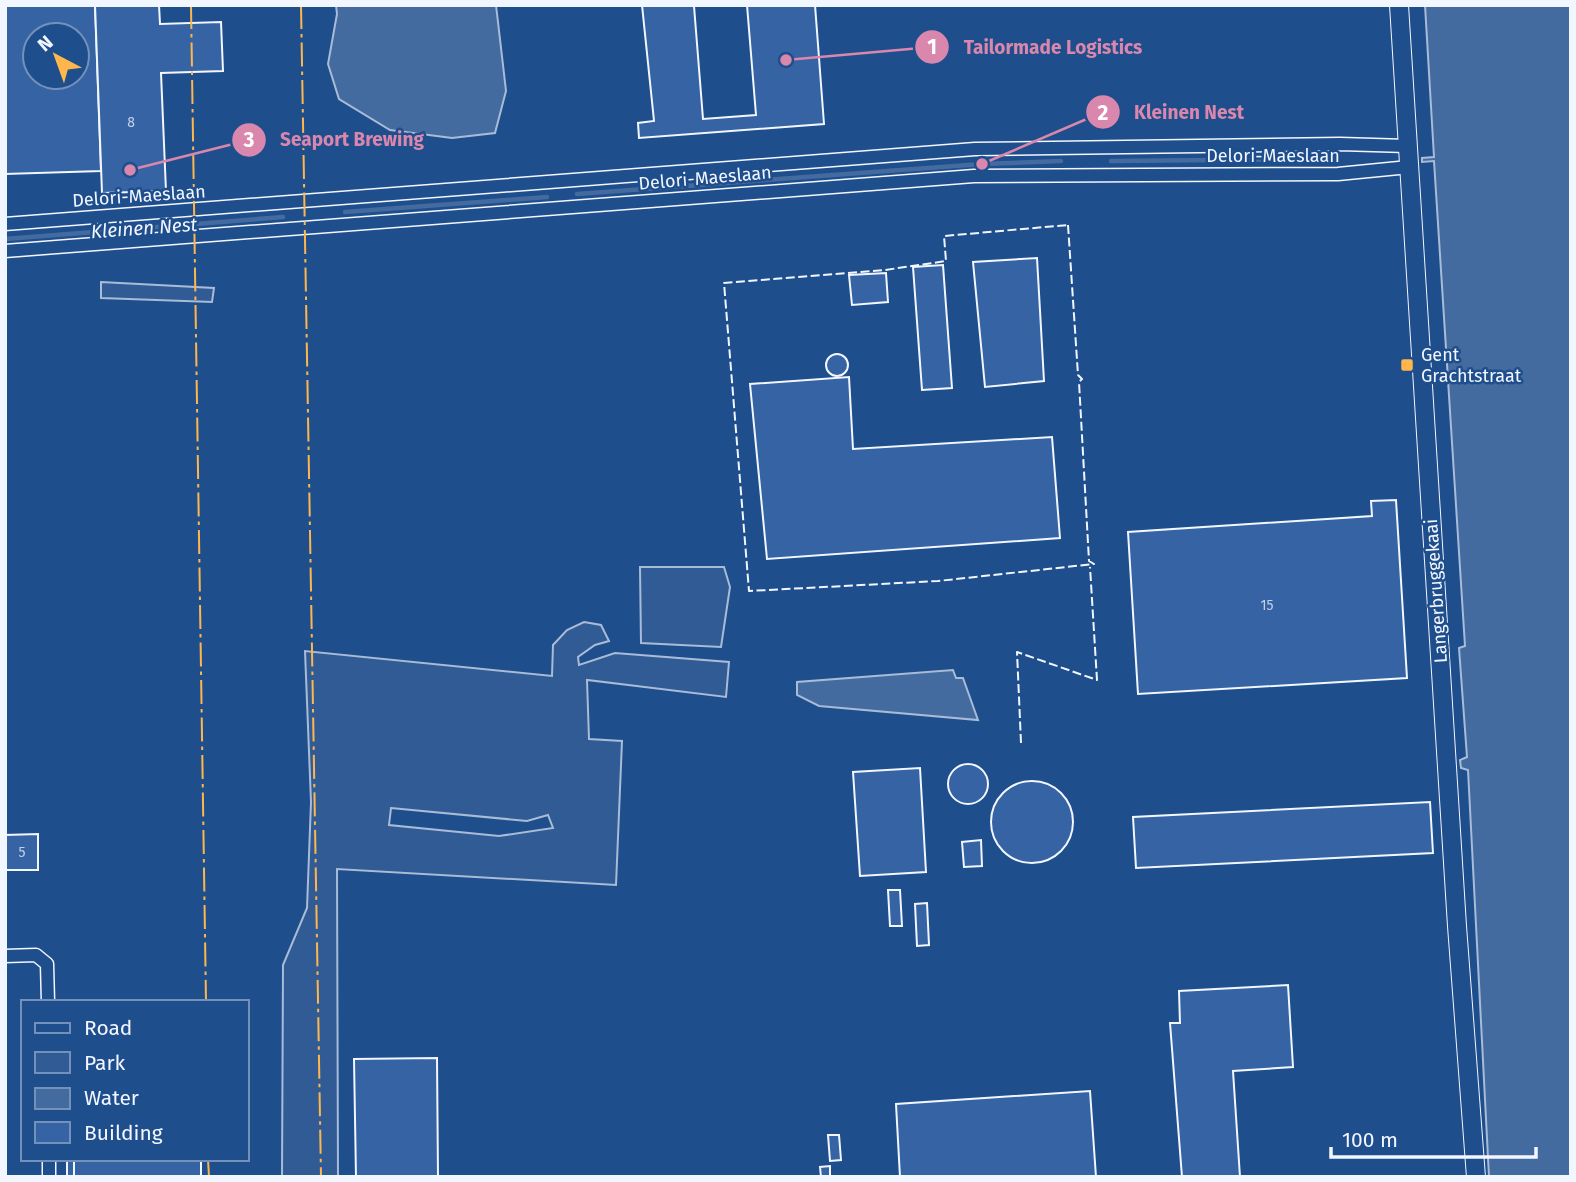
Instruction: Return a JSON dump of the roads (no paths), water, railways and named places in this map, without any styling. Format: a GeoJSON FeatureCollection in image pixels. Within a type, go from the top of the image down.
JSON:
{"type":"FeatureCollection","features":[{"type":"Feature","properties":{"kind":"main road","name":"Langerbruggekaai"},"geometry":{"type":"LineString","coordinates":[[1398,5],[1456,913],[1476,1177]]}},
{"type":"Feature","properties":{"kind":"street","name":"Delori-Maeslaan"},"geometry":{"type":"LineString","coordinates":[[5,224],[975,149],[1340,144],[1408,146]]}},
{"type":"Feature","properties":{"kind":"street","name":"Delori-Maeslaan"},"geometry":{"type":"LineString","coordinates":[[5,251],[974,176],[1338,174],[1409,167]]}},
{"type":"Feature","properties":{"kind":"street"},"geometry":{"type":"LineString","coordinates":[[5,956],[36,955],[47,964],[48,1000]]}},
{"type":"Feature","properties":{"kind":"water"},"geometry":{"type":"Polygon","coordinates":[[[336,5],[496,5],[506,91],[495,133],[452,138],[390,130],[339,99],[328,64],[337,14],[336,5]]]}},
{"type":"Feature","properties":{"kind":"water"},"geometry":{"type":"Polygon","coordinates":[[[1425,5],[1571,5],[1571,1177],[1489,1177],[1468,770],[1461,768],[1460,760],[1467,757],[1459,648],[1465,646],[1434,161],[1422,162],[1422,158],[1434,157],[1425,5]]]}},
{"type":"Feature","properties":{"kind":"water"},"geometry":{"type":"Polygon","coordinates":[[[953,670],[956,678],[963,678],[978,720],[819,706],[797,695],[797,682],[953,670]]]}},
{"type":"Feature","properties":{"kind":"waterway","name":"Kleinen Nest"},"geometry":{"type":"LineString","coordinates":[[1111,161],[1334,159]]}},
{"type":"Feature","properties":{"kind":"waterway","name":"Kleinen Nest"},"geometry":{"type":"LineString","coordinates":[[577,194],[982,164],[1061,161]]}},
{"type":"Feature","properties":{"kind":"waterway","name":"Kleinen Nest"},"geometry":{"type":"LineString","coordinates":[[345,212],[547,197]]}},
{"type":"Feature","properties":{"kind":"waterway","name":"Kleinen Nest"},"geometry":{"type":"LineString","coordinates":[[5,239],[283,217]]}},
{"type":"Feature","properties":{"kind":"place","name":"Tailormade Logistics"},"geometry":{"type":"Point","coordinates":[786,60]}},
{"type":"Feature","properties":{"kind":"place","name":"Kleinen Nest"},"geometry":{"type":"Point","coordinates":[982,164]}},
{"type":"Feature","properties":{"kind":"place","name":"Seaport Brewing"},"geometry":{"type":"Point","coordinates":[130,170]}},
{"type":"Feature","properties":{"kind":"place","name":"Gent Grachtstraat"},"geometry":{"type":"Point","coordinates":[1407,365]}}]}
